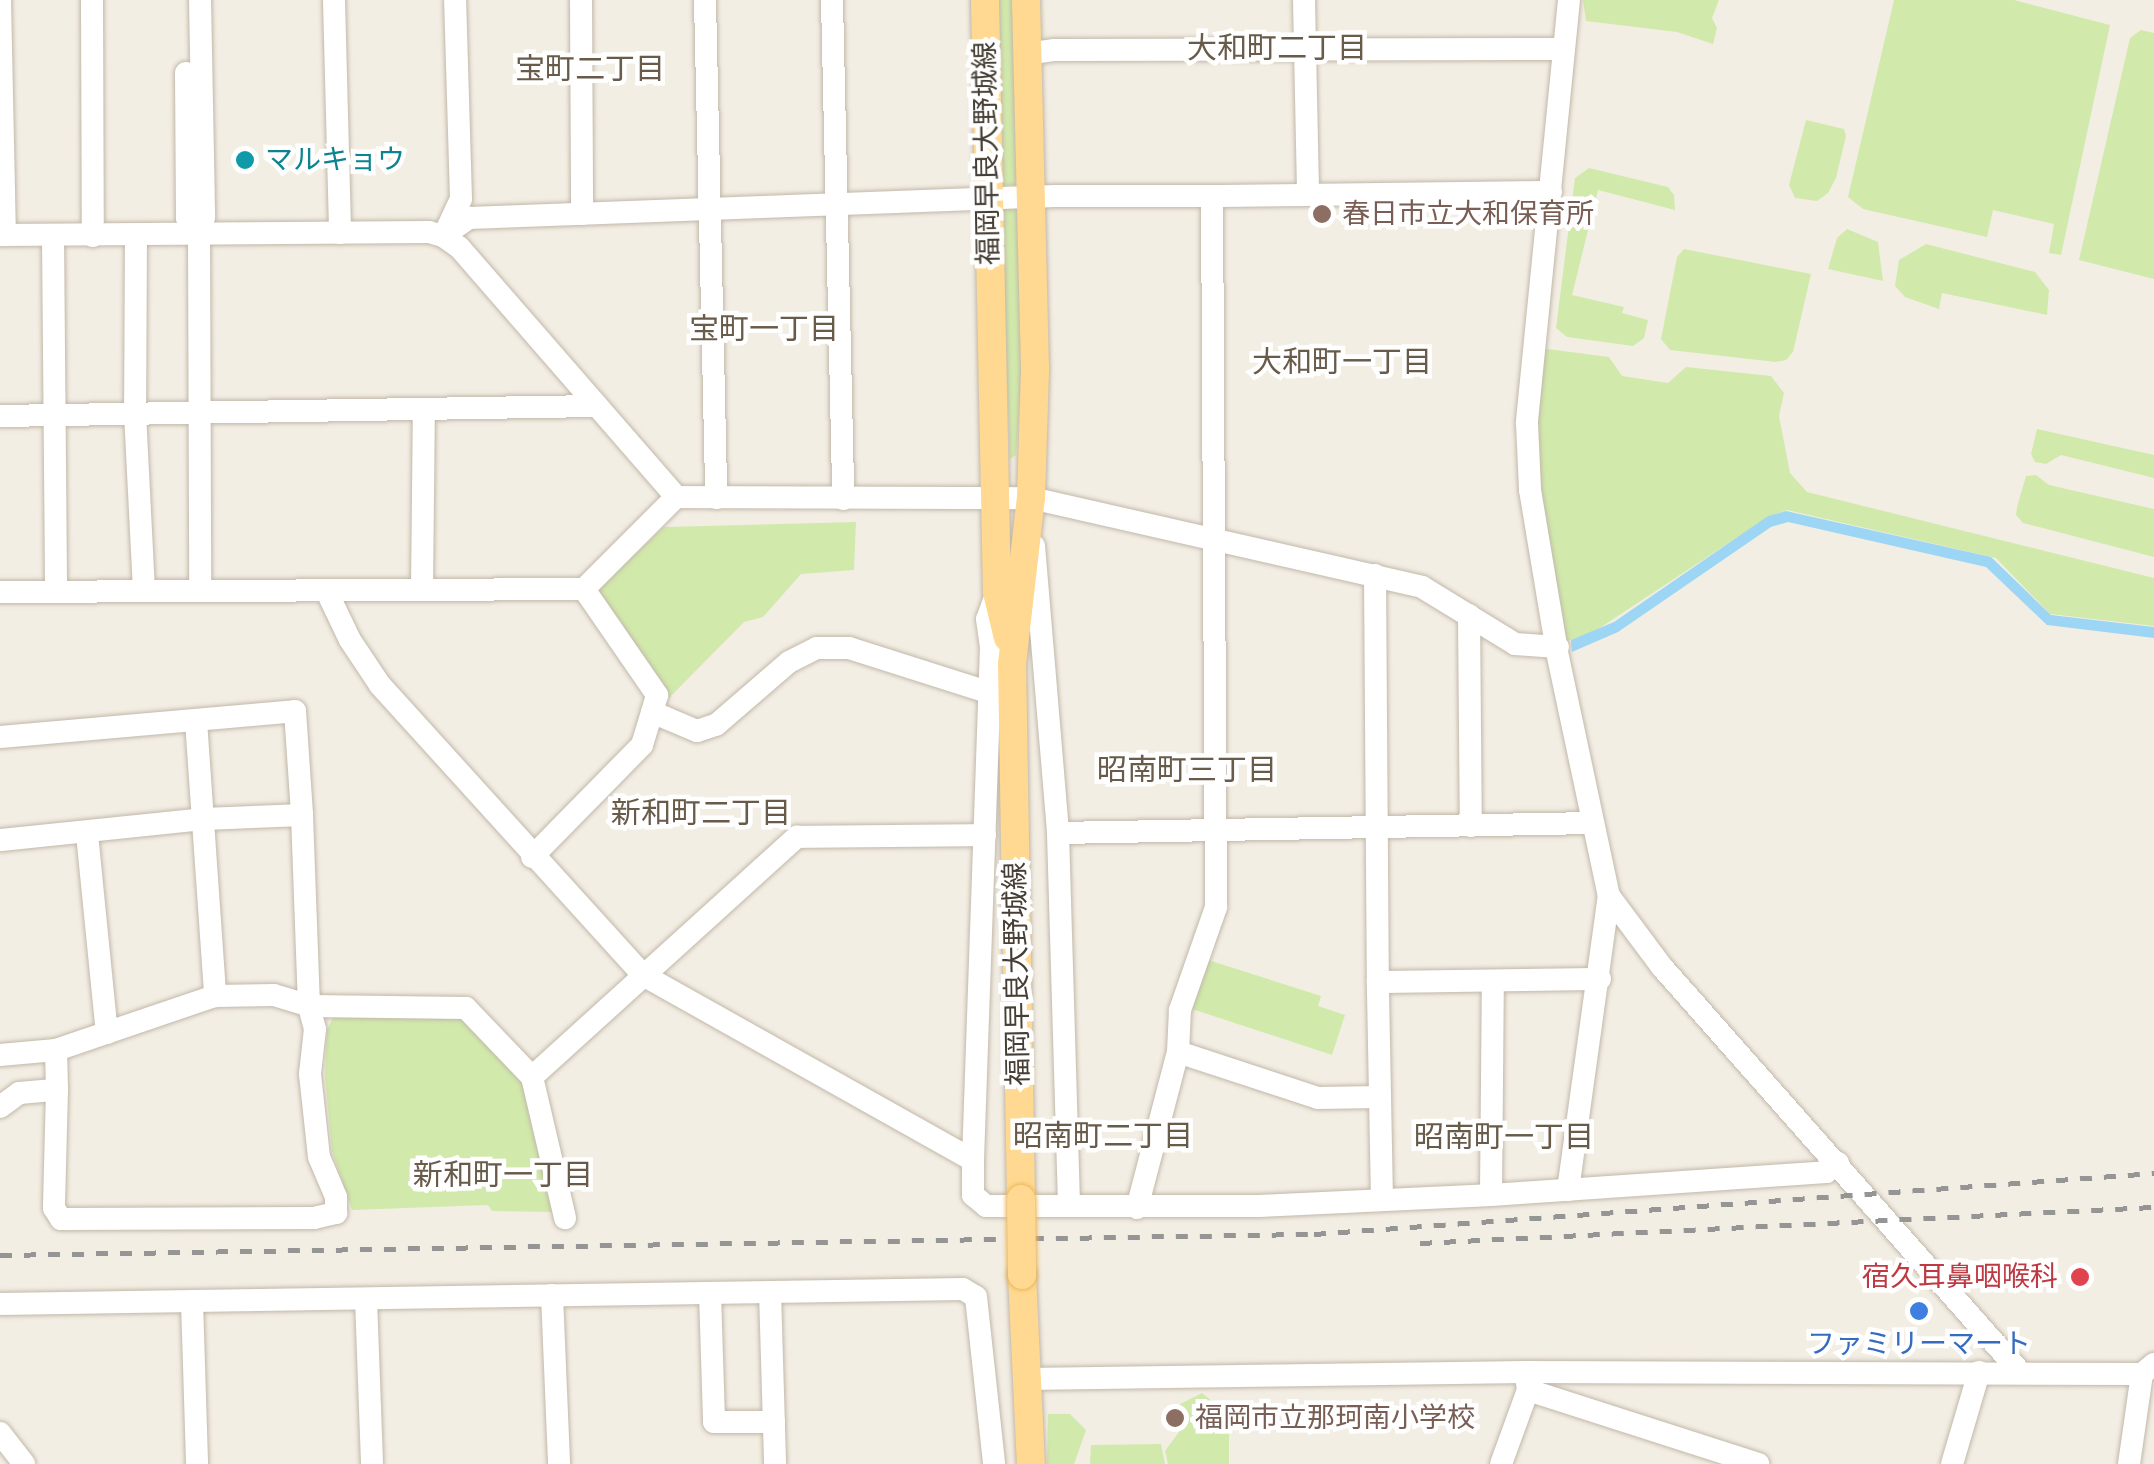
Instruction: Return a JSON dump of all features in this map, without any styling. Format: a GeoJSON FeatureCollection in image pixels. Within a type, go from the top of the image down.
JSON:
{"type":"FeatureCollection","features":[{"type":"Feature","properties":{"kind":"main road","name":"福岡早良大野城線"},"geometry":{"type":"LineString","coordinates":[[985,0],[997,592],[1012,664]]}},
{"type":"Feature","properties":{"kind":"main road","name":"福岡早良大野城線"},"geometry":{"type":"LineString","coordinates":[[1026,0],[1036,369],[1031,498],[1012,664],[1022,1275],[1031,1464]]}},
{"type":"Feature","properties":{"kind":"street"},"geometry":{"type":"LineString","coordinates":[[0,0],[2,235],[429,232],[443,236],[458,248],[676,497]]}},
{"type":"Feature","properties":{"kind":"street"},"geometry":{"type":"LineString","coordinates":[[92,0],[93,236]]}},
{"type":"Feature","properties":{"kind":"street"},"geometry":{"type":"LineString","coordinates":[[186,0],[186,218],[199,235]]}},
{"type":"Feature","properties":{"kind":"street"},"geometry":{"type":"LineString","coordinates":[[200,0],[204,216],[199,235],[200,591]]}},
{"type":"Feature","properties":{"kind":"street"},"geometry":{"type":"LineString","coordinates":[[334,0],[340,233]]}},
{"type":"Feature","properties":{"kind":"street"},"geometry":{"type":"LineString","coordinates":[[443,236],[461,199],[456,0]]}},
{"type":"Feature","properties":{"kind":"street"},"geometry":{"type":"LineString","coordinates":[[581,0],[582,214]]}},
{"type":"Feature","properties":{"kind":"street"},"geometry":{"type":"LineString","coordinates":[[705,0],[716,498]]}},
{"type":"Feature","properties":{"kind":"street"},"geometry":{"type":"LineString","coordinates":[[832,0],[843,500]]}},
{"type":"Feature","properties":{"kind":"street"},"geometry":{"type":"LineString","coordinates":[[1304,0],[1308,193]]}},
{"type":"Feature","properties":{"kind":"street"},"geometry":{"type":"LineString","coordinates":[[1568,1190],[1609,896],[1558,650],[1530,490],[1527,423],[1569,0]]}},
{"type":"Feature","properties":{"kind":"street"},"geometry":{"type":"LineString","coordinates":[[1026,54],[1055,50],[1564,49]]}},
{"type":"Feature","properties":{"kind":"street"},"geometry":{"type":"LineString","coordinates":[[443,236],[469,218],[1030,198],[1551,192]]}},
{"type":"Feature","properties":{"kind":"street"},"geometry":{"type":"LineString","coordinates":[[1137,1208],[1178,1052],[1180,1010],[1216,907],[1212,196]]}},
{"type":"Feature","properties":{"kind":"street"},"geometry":{"type":"LineString","coordinates":[[136,235],[135,413],[144,591]]}},
{"type":"Feature","properties":{"kind":"street"},"geometry":{"type":"LineString","coordinates":[[53,236],[56,591]]}},
{"type":"Feature","properties":{"kind":"street"},"geometry":{"type":"LineString","coordinates":[[0,416],[597,406]]}},
{"type":"Feature","properties":{"kind":"street"},"geometry":{"type":"LineString","coordinates":[[422,589],[424,410]]}},
{"type":"Feature","properties":{"kind":"street"},"geometry":{"type":"LineString","coordinates":[[0,592],[584,589],[676,497],[1031,498],[1422,586],[1515,644],[1558,650]]}},
{"type":"Feature","properties":{"kind":"street"},"geometry":{"type":"LineString","coordinates":[[1031,498],[1058,833],[1069,1204]]}},
{"type":"Feature","properties":{"kind":"street"},"geometry":{"type":"LineString","coordinates":[[1375,575],[1382,1200]]}},
{"type":"Feature","properties":{"kind":"street"},"geometry":{"type":"LineString","coordinates":[[532,856],[642,744],[657,695],[584,589]]}},
{"type":"Feature","properties":{"kind":"street"},"geometry":{"type":"LineString","coordinates":[[327,592],[350,640],[380,685],[643,976],[973,1160]]}},
{"type":"Feature","properties":{"kind":"street"},"geometry":{"type":"LineString","coordinates":[[997,592],[987,619],[991,647],[973,1160],[973,1195],[986,1206],[1069,1204],[1137,1208],[1382,1200],[1826,1172],[1838,1163]]}},
{"type":"Feature","properties":{"kind":"street"},"geometry":{"type":"LineString","coordinates":[[1469,614],[1471,826]]}},
{"type":"Feature","properties":{"kind":"street"},"geometry":{"type":"LineString","coordinates":[[652,712],[698,731],[716,726],[789,662],[818,648],[850,648],[988,692]]}},
{"type":"Feature","properties":{"kind":"street"},"geometry":{"type":"LineString","coordinates":[[0,737],[295,712],[309,1006],[314,1029],[310,1074],[319,1157],[336,1196],[336,1213],[314,1218],[61,1219],[54,1208],[56,1050]]}},
{"type":"Feature","properties":{"kind":"street"},"geometry":{"type":"LineString","coordinates":[[196,721],[215,996]]}},
{"type":"Feature","properties":{"kind":"street"},"geometry":{"type":"LineString","coordinates":[[0,840],[204,819],[302,815]]}},
{"type":"Feature","properties":{"kind":"street"},"geometry":{"type":"LineString","coordinates":[[1058,833],[1592,823]]}},
{"type":"Feature","properties":{"kind":"street"},"geometry":{"type":"LineString","coordinates":[[87,834],[107,1033]]}},
{"type":"Feature","properties":{"kind":"street"},"geometry":{"type":"LineString","coordinates":[[532,1077],[797,837],[985,835]]}},
{"type":"Feature","properties":{"kind":"street"},"geometry":{"type":"LineString","coordinates":[[1609,896],[1662,967],[2020,1372]]}},
{"type":"Feature","properties":{"kind":"street"},"geometry":{"type":"LineString","coordinates":[[1378,982],[1600,979]]}},
{"type":"Feature","properties":{"kind":"street"},"geometry":{"type":"LineString","coordinates":[[1491,1194],[1493,982]]}},
{"type":"Feature","properties":{"kind":"street"},"geometry":{"type":"LineString","coordinates":[[0,1055],[56,1050],[215,996],[274,995],[309,1006],[466,1008],[532,1077],[565,1218]]}},
{"type":"Feature","properties":{"kind":"street"},"geometry":{"type":"LineString","coordinates":[[1178,1052],[1318,1098],[1380,1097]]}},
{"type":"Feature","properties":{"kind":"street"},"geometry":{"type":"LineString","coordinates":[[0,1107],[19,1093],[57,1090]]}},
{"type":"Feature","properties":{"kind":"street"},"geometry":{"type":"LineString","coordinates":[[0,1304],[962,1289],[976,1298],[994,1464]]}},
{"type":"Feature","properties":{"kind":"street"},"geometry":{"type":"LineString","coordinates":[[770,1292],[775,1464]]}},
{"type":"Feature","properties":{"kind":"street"},"geometry":{"type":"LineString","coordinates":[[710,1293],[714,1422],[774,1422]]}},
{"type":"Feature","properties":{"kind":"street"},"geometry":{"type":"LineString","coordinates":[[552,1295],[559,1464]]}},
{"type":"Feature","properties":{"kind":"street"},"geometry":{"type":"LineString","coordinates":[[366,1299],[372,1464]]}},
{"type":"Feature","properties":{"kind":"street"},"geometry":{"type":"LineString","coordinates":[[192,1302],[197,1464]]}},
{"type":"Feature","properties":{"kind":"street"},"geometry":{"type":"LineString","coordinates":[[1026,1379],[1527,1381],[2148,1369],[2129,1464]]}},
{"type":"Feature","properties":{"kind":"street"},"geometry":{"type":"LineString","coordinates":[[1952,1464],[1978,1372]]}},
{"type":"Feature","properties":{"kind":"street"},"geometry":{"type":"LineString","coordinates":[[1501,1464],[1527,1381]]}},
{"type":"Feature","properties":{"kind":"street"},"geometry":{"type":"LineString","coordinates":[[1527,1381],[1758,1464]]}},
{"type":"Feature","properties":{"kind":"street"},"geometry":{"type":"LineString","coordinates":[[0,1433],[24,1464]]}},
{"type":"Feature","properties":{"kind":"green space"},"geometry":{"type":"Polygon","coordinates":[[[998,0],[1015,0],[1016,185],[1000,185],[998,0]]]}},
{"type":"Feature","properties":{"kind":"green space"},"geometry":{"type":"Polygon","coordinates":[[[1583,0],[1719,0],[1712,18],[1717,28],[1713,44],[1677,32],[1586,21],[1583,0]]]}},
{"type":"Feature","properties":{"kind":"green space"},"geometry":{"type":"Polygon","coordinates":[[[1894,0],[2014,0],[2110,25],[2061,255],[2049,253],[2054,224],[1993,210],[1987,237],[1863,209],[1848,197],[1894,0]]]}},
{"type":"Feature","properties":{"kind":"green space"},"geometry":{"type":"Polygon","coordinates":[[[2141,30],[2154,33],[2154,279],[2079,260],[2130,38],[2141,30]]]}},
{"type":"Feature","properties":{"kind":"green space"},"geometry":{"type":"Polygon","coordinates":[[[1806,120],[1844,129],[1846,136],[1836,178],[1828,193],[1817,201],[1795,198],[1789,185],[1806,120]]]}},
{"type":"Feature","properties":{"kind":"green space"},"geometry":{"type":"Polygon","coordinates":[[[1589,168],[1668,187],[1674,195],[1675,210],[1598,190],[1572,295],[1624,307],[1622,313],[1648,320],[1644,338],[1633,346],[1567,337],[1556,328],[1575,178],[1589,168]]]}},
{"type":"Feature","properties":{"kind":"green space"},"geometry":{"type":"Polygon","coordinates":[[[1017,203],[1022,367],[1016,455],[1010,459],[1000,204],[1017,203]]]}},
{"type":"Feature","properties":{"kind":"green space"},"geometry":{"type":"Polygon","coordinates":[[[1847,229],[1878,242],[1883,281],[1828,269],[1837,238],[1847,229]]]}},
{"type":"Feature","properties":{"kind":"green space"},"geometry":{"type":"Polygon","coordinates":[[[1926,244],[2035,272],[2049,290],[2047,315],[1942,293],[1939,309],[1905,297],[1895,286],[1899,260],[1926,244]]]}},
{"type":"Feature","properties":{"kind":"green space"},"geometry":{"type":"Polygon","coordinates":[[[1684,249],[1811,274],[1793,352],[1786,360],[1670,350],[1661,339],[1677,257],[1684,249]]]}},
{"type":"Feature","properties":{"kind":"green space"},"geometry":{"type":"Polygon","coordinates":[[[1540,348],[1609,357],[1622,376],[1668,383],[1686,367],[1771,376],[1784,393],[1779,416],[1790,473],[1807,492],[2154,578],[2154,626],[2050,614],[1996,558],[1787,510],[1768,517],[1592,633],[1567,641],[1539,493],[1536,429],[1540,348]]]}},
{"type":"Feature","properties":{"kind":"green space"},"geometry":{"type":"Polygon","coordinates":[[[2037,429],[2154,455],[2154,478],[2061,455],[2046,464],[2035,462],[2031,454],[2037,429]]]}},
{"type":"Feature","properties":{"kind":"green space"},"geometry":{"type":"Polygon","coordinates":[[[2036,475],[2049,485],[2154,509],[2154,557],[2023,523],[2016,515],[2017,507],[2026,476],[2036,475]]]}},
{"type":"Feature","properties":{"kind":"green space"},"geometry":{"type":"Polygon","coordinates":[[[856,522],[854,570],[801,574],[763,617],[744,622],[669,698],[599,595],[600,587],[664,527],[856,522]]]}},
{"type":"Feature","properties":{"kind":"green space"},"geometry":{"type":"Polygon","coordinates":[[[1205,959],[1321,996],[1318,1006],[1345,1015],[1332,1055],[1189,1008],[1205,959]]]}},
{"type":"Feature","properties":{"kind":"green space"},"geometry":{"type":"Polygon","coordinates":[[[463,1015],[521,1072],[557,1212],[492,1211],[488,1205],[352,1210],[332,1151],[325,1076],[327,1030],[334,1016],[463,1015]]]}},
{"type":"Feature","properties":{"kind":"green space"},"geometry":{"type":"Polygon","coordinates":[[[1202,1393],[1229,1415],[1229,1464],[1168,1464],[1165,1451],[1179,1432],[1180,1404],[1202,1393]]]}},
{"type":"Feature","properties":{"kind":"green space"},"geometry":{"type":"Polygon","coordinates":[[[1048,1414],[1070,1414],[1086,1430],[1074,1464],[1047,1464],[1048,1414]]]}},
{"type":"Feature","properties":{"kind":"green space"},"geometry":{"type":"Polygon","coordinates":[[[1161,1444],[1165,1464],[1090,1464],[1091,1445],[1161,1444]]]}},
{"type":"Feature","properties":{"kind":"water"},"geometry":{"type":"Polygon","coordinates":[[[1786,511],[1991,557],[2051,615],[2154,627],[2154,638],[2047,625],[1986,567],[1788,522],[1771,527],[1618,632],[1572,652],[1571,640],[1614,622],[1768,516],[1786,511]]]}},
{"type":"Feature","properties":{"kind":"railway"},"geometry":{"type":"LineString","coordinates":[[0,1255],[1314,1234],[2154,1173]]}},
{"type":"Feature","properties":{"kind":"railway"},"geometry":{"type":"LineString","coordinates":[[1420,1243],[2154,1207]]}},
{"type":"Feature","properties":{"kind":"place","name":"マルキョウ"},"geometry":{"type":"Point","coordinates":[245,160]}},
{"type":"Feature","properties":{"kind":"place","name":"春日市立大和保育所"},"geometry":{"type":"Point","coordinates":[1322,214]}},
{"type":"Feature","properties":{"kind":"place","name":"宿久耳鼻咽喉科"},"geometry":{"type":"Point","coordinates":[2080,1277]}},
{"type":"Feature","properties":{"kind":"place","name":"ファミリーマート"},"geometry":{"type":"Point","coordinates":[1919,1311]}},
{"type":"Feature","properties":{"kind":"place","name":"福岡市立那珂南小学校"},"geometry":{"type":"Point","coordinates":[1175,1418]}},
{"type":"Feature","properties":{"kind":"district","name":"大和町二丁目"},"geometry":{"type":"Point","coordinates":[1277,48]}},
{"type":"Feature","properties":{"kind":"district","name":"宝町二丁目"},"geometry":{"type":"Point","coordinates":[590,69]}},
{"type":"Feature","properties":{"kind":"district","name":"宝町一丁目"},"geometry":{"type":"Point","coordinates":[764,329]}},
{"type":"Feature","properties":{"kind":"district","name":"大和町一丁目"},"geometry":{"type":"Point","coordinates":[1342,362]}},
{"type":"Feature","properties":{"kind":"district","name":"昭南町三丁目"},"geometry":{"type":"Point","coordinates":[1187,770]}},
{"type":"Feature","properties":{"kind":"district","name":"新和町二丁目"},"geometry":{"type":"Point","coordinates":[701,813]}},
{"type":"Feature","properties":{"kind":"district","name":"昭南町二丁目"},"geometry":{"type":"Point","coordinates":[1103,1136]}},
{"type":"Feature","properties":{"kind":"district","name":"昭南町一丁目"},"geometry":{"type":"Point","coordinates":[1504,1137]}},
{"type":"Feature","properties":{"kind":"district","name":"新和町一丁目"},"geometry":{"type":"Point","coordinates":[503,1175]}}]}
